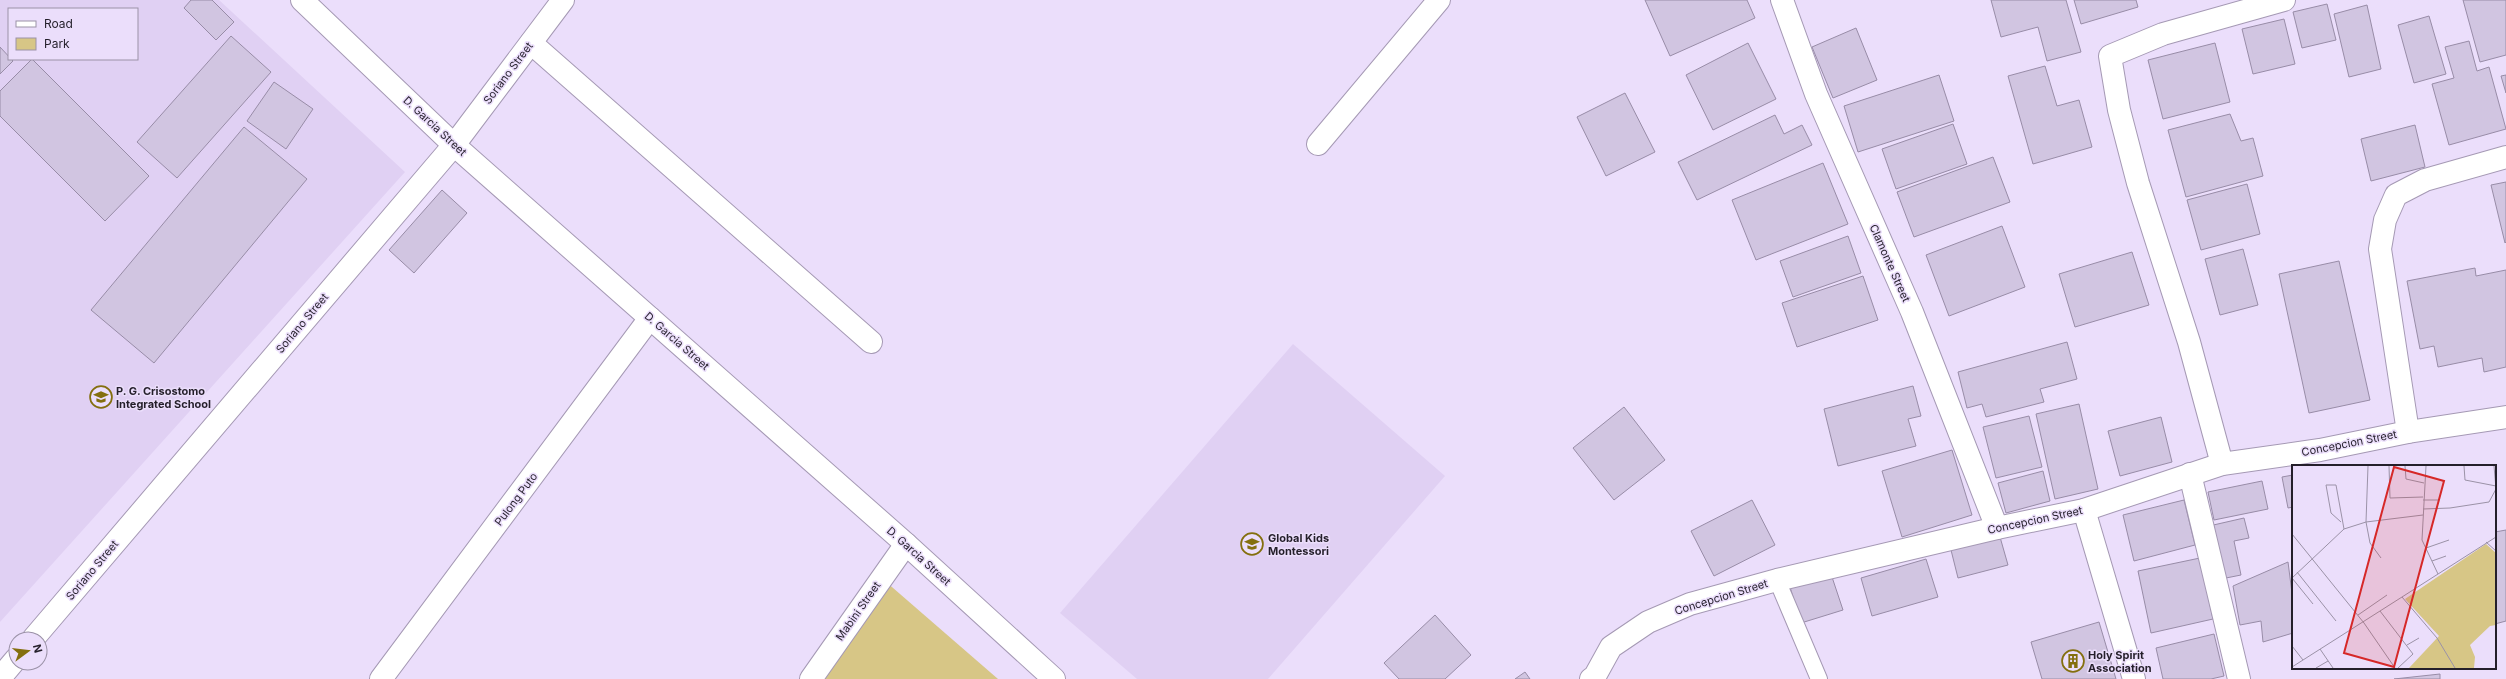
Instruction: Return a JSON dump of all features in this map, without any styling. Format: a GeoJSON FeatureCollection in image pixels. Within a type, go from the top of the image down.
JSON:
{"type":"FeatureCollection","features":[{"type":"Feature","properties":{"kind":"street","name":"D. Garcia Street"},"geometry":{"type":"LineString","coordinates":[[302,0],[454,145],[906,544],[1054,679]]}},
{"type":"Feature","properties":{"kind":"street","name":"Soriano Street"},"geometry":{"type":"LineString","coordinates":[[40,631],[454,145],[563,0]]}},
{"type":"Feature","properties":{"kind":"street"},"geometry":{"type":"LineString","coordinates":[[1318,144],[1439,0]]}},
{"type":"Feature","properties":{"kind":"street","name":"Clamonte Street"},"geometry":{"type":"LineString","coordinates":[[1782,0],[1816,94],[1912,312],[1997,528]]}},
{"type":"Feature","properties":{"kind":"street"},"geometry":{"type":"LineString","coordinates":[[2222,464],[2189,342],[2138,183],[2119,110],[2110,56],[2163,34],[2284,0]]}},
{"type":"Feature","properties":{"kind":"street"},"geometry":{"type":"LineString","coordinates":[[531,43],[871,342]]}},
{"type":"Feature","properties":{"kind":"street"},"geometry":{"type":"LineString","coordinates":[[2408,432],[2380,249],[2386,220],[2396,195],[2425,180],[2506,157]]}},
{"type":"Feature","properties":{"kind":"street","name":"Pulong Puto"},"geometry":{"type":"LineString","coordinates":[[381,679],[650,318]]}},
{"type":"Feature","properties":{"kind":"street","name":"Concepcion Street"},"geometry":{"type":"LineString","coordinates":[[1595,678],[1611,647],[1648,622],[1690,604],[1777,580],[1997,528],[2084,510],[2222,464],[2320,450],[2408,432],[2506,417]]}},
{"type":"Feature","properties":{"kind":"street"},"geometry":{"type":"LineString","coordinates":[[2190,474],[2239,679]]}},
{"type":"Feature","properties":{"kind":"street"},"geometry":{"type":"LineString","coordinates":[[2084,510],[2134,679]]}},
{"type":"Feature","properties":{"kind":"street","name":"Mabini Street"},"geometry":{"type":"LineString","coordinates":[[811,679],[906,544]]}},
{"type":"Feature","properties":{"kind":"street"},"geometry":{"type":"LineString","coordinates":[[0,678],[8,668]]}},
{"type":"Feature","properties":{"kind":"lane"},"geometry":{"type":"LineString","coordinates":[[1777,580],[1819,679]]}},
{"type":"Feature","properties":{"kind":"shaded area","name":"P. G. Crisostomo Integrated School"},"geometry":{"type":"Polygon","coordinates":[[[0,0],[219,0],[405,172],[0,622],[0,0]]]}},
{"type":"Feature","properties":{"kind":"shaded area","name":"Global Kids Montessori"},"geometry":{"type":"Polygon","coordinates":[[[1293,344],[1445,476],[1268,679],[1137,679],[1060,613],[1293,344]]]}},
{"type":"Feature","properties":{"kind":"green space"},"geometry":{"type":"Polygon","coordinates":[[[885,581],[998,679],[824,679],[885,581]]]}},
{"type":"Feature","properties":{"kind":"building"},"geometry":{"type":"Polygon","coordinates":[[[191,0],[212,0],[234,22],[216,40],[184,8],[191,0]]]}},
{"type":"Feature","properties":{"kind":"building"},"geometry":{"type":"Polygon","coordinates":[[[1645,0],[1747,0],[1755,18],[1670,56],[1645,0]]]}},
{"type":"Feature","properties":{"kind":"building"},"geometry":{"type":"Polygon","coordinates":[[[1991,0],[2066,0],[2081,52],[2047,61],[2038,27],[2001,37],[1991,0]]]}},
{"type":"Feature","properties":{"kind":"building"},"geometry":{"type":"Polygon","coordinates":[[[2074,0],[2136,0],[2138,7],[2081,24],[2074,0]]]}},
{"type":"Feature","properties":{"kind":"building"},"geometry":{"type":"Polygon","coordinates":[[[2463,0],[2506,0],[2506,55],[2480,62],[2463,0]]]}},
{"type":"Feature","properties":{"kind":"building"},"geometry":{"type":"Polygon","coordinates":[[[2327,4],[2336,40],[2302,48],[2293,12],[2327,4]]]}},
{"type":"Feature","properties":{"kind":"building"},"geometry":{"type":"Polygon","coordinates":[[[2367,5],[2381,69],[2349,77],[2334,14],[2367,5]]]}},
{"type":"Feature","properties":{"kind":"building"},"geometry":{"type":"Polygon","coordinates":[[[2429,16],[2446,74],[2414,83],[2398,25],[2429,16]]]}},
{"type":"Feature","properties":{"kind":"building"},"geometry":{"type":"Polygon","coordinates":[[[2284,19],[2295,64],[2253,74],[2242,29],[2284,19]]]}},
{"type":"Feature","properties":{"kind":"building"},"geometry":{"type":"Polygon","coordinates":[[[1856,28],[1877,80],[1833,98],[1812,47],[1856,28]]]}},
{"type":"Feature","properties":{"kind":"building"},"geometry":{"type":"Polygon","coordinates":[[[231,36],[271,72],[177,178],[137,142],[231,36]]]}},
{"type":"Feature","properties":{"kind":"building"},"geometry":{"type":"Polygon","coordinates":[[[2469,41],[2477,71],[2489,67],[2506,129],[2449,145],[2432,84],[2454,78],[2445,47],[2469,41]]]}},
{"type":"Feature","properties":{"kind":"building"},"geometry":{"type":"Polygon","coordinates":[[[1748,43],[1776,99],[1713,130],[1686,75],[1748,43]]]}},
{"type":"Feature","properties":{"kind":"building"},"geometry":{"type":"Polygon","coordinates":[[[2215,43],[2230,102],[2163,119],[2148,60],[2215,43]]]}},
{"type":"Feature","properties":{"kind":"building"},"geometry":{"type":"Polygon","coordinates":[[[0,47],[8,56],[8,60],[13,61],[0,74],[0,47]]]}},
{"type":"Feature","properties":{"kind":"building"},"geometry":{"type":"Polygon","coordinates":[[[31,60],[33,60],[149,176],[105,221],[0,116],[0,91],[31,60]]]}},
{"type":"Feature","properties":{"kind":"building"},"geometry":{"type":"Polygon","coordinates":[[[2045,66],[2057,106],[2079,100],[2092,147],[2033,164],[2008,76],[2045,66]]]}},
{"type":"Feature","properties":{"kind":"building"},"geometry":{"type":"Polygon","coordinates":[[[1939,75],[1954,121],[1858,152],[1844,106],[1939,75]]]}},
{"type":"Feature","properties":{"kind":"building"},"geometry":{"type":"Polygon","coordinates":[[[2506,75],[2506,93],[2501,76],[2506,75]]]}},
{"type":"Feature","properties":{"kind":"building"},"geometry":{"type":"Polygon","coordinates":[[[274,82],[313,109],[286,149],[247,121],[274,82]]]}},
{"type":"Feature","properties":{"kind":"building"},"geometry":{"type":"Polygon","coordinates":[[[1625,93],[1655,152],[1606,176],[1577,117],[1625,93]]]}},
{"type":"Feature","properties":{"kind":"building"},"geometry":{"type":"Polygon","coordinates":[[[2230,114],[2241,141],[2253,138],[2263,176],[2186,197],[2168,130],[2230,114]]]}},
{"type":"Feature","properties":{"kind":"building"},"geometry":{"type":"Polygon","coordinates":[[[1775,115],[1784,134],[1802,125],[1812,145],[1697,200],[1678,162],[1775,115]]]}},
{"type":"Feature","properties":{"kind":"building"},"geometry":{"type":"Polygon","coordinates":[[[1953,124],[1967,164],[1896,189],[1882,149],[1953,124]]]}},
{"type":"Feature","properties":{"kind":"building"},"geometry":{"type":"Polygon","coordinates":[[[2415,125],[2425,167],[2371,181],[2361,139],[2415,125]]]}},
{"type":"Feature","properties":{"kind":"building"},"geometry":{"type":"Polygon","coordinates":[[[244,127],[307,179],[154,363],[91,310],[244,127]]]}},
{"type":"Feature","properties":{"kind":"building"},"geometry":{"type":"Polygon","coordinates":[[[1993,157],[2010,202],[1914,237],[1897,192],[1993,157]]]}},
{"type":"Feature","properties":{"kind":"building"},"geometry":{"type":"Polygon","coordinates":[[[1823,163],[1848,224],[1756,260],[1732,200],[1823,163]]]}},
{"type":"Feature","properties":{"kind":"building"},"geometry":{"type":"Polygon","coordinates":[[[2506,182],[2506,242],[2505,243],[2491,185],[2506,182]]]}},
{"type":"Feature","properties":{"kind":"building"},"geometry":{"type":"Polygon","coordinates":[[[2247,184],[2260,234],[2201,250],[2187,200],[2247,184]]]}},
{"type":"Feature","properties":{"kind":"building"},"geometry":{"type":"Polygon","coordinates":[[[442,190],[467,213],[414,273],[389,250],[442,190]]]}},
{"type":"Feature","properties":{"kind":"building"},"geometry":{"type":"Polygon","coordinates":[[[2002,226],[2025,287],[1949,316],[1926,255],[2002,226]]]}},
{"type":"Feature","properties":{"kind":"building"},"geometry":{"type":"Polygon","coordinates":[[[1848,236],[1861,273],[1793,297],[1780,261],[1848,236]]]}},
{"type":"Feature","properties":{"kind":"building"},"geometry":{"type":"Polygon","coordinates":[[[2243,249],[2258,305],[2220,315],[2205,259],[2243,249]]]}},
{"type":"Feature","properties":{"kind":"building"},"geometry":{"type":"Polygon","coordinates":[[[2132,252],[2149,305],[2075,327],[2059,274],[2132,252]]]}},
{"type":"Feature","properties":{"kind":"building"},"geometry":{"type":"Polygon","coordinates":[[[2339,261],[2370,400],[2309,413],[2279,274],[2339,261]]]}},
{"type":"Feature","properties":{"kind":"building"},"geometry":{"type":"Polygon","coordinates":[[[2475,268],[2476,276],[2506,270],[2506,367],[2484,372],[2482,358],[2438,367],[2434,346],[2420,349],[2407,281],[2475,268]]]}},
{"type":"Feature","properties":{"kind":"building"},"geometry":{"type":"Polygon","coordinates":[[[1863,276],[1878,320],[1797,347],[1782,303],[1863,276]]]}},
{"type":"Feature","properties":{"kind":"building"},"geometry":{"type":"Polygon","coordinates":[[[2067,342],[2077,379],[2040,389],[2044,402],[1986,417],[1982,404],[1967,408],[1958,372],[2067,342]]]}},
{"type":"Feature","properties":{"kind":"building"},"geometry":{"type":"Polygon","coordinates":[[[1913,386],[1921,416],[1908,419],[1916,446],[1838,466],[1824,409],[1913,386]]]}},
{"type":"Feature","properties":{"kind":"building"},"geometry":{"type":"Polygon","coordinates":[[[2079,404],[2098,489],[2055,499],[2036,414],[2079,404]]]}},
{"type":"Feature","properties":{"kind":"building"},"geometry":{"type":"Polygon","coordinates":[[[1624,407],[1665,460],[1614,500],[1573,448],[1624,407]]]}},
{"type":"Feature","properties":{"kind":"building"},"geometry":{"type":"Polygon","coordinates":[[[2029,416],[2042,467],[1996,478],[1983,427],[2029,416]]]}},
{"type":"Feature","properties":{"kind":"building"},"geometry":{"type":"Polygon","coordinates":[[[2161,417],[2172,462],[2120,476],[2108,431],[2161,417]]]}},
{"type":"Feature","properties":{"kind":"building"},"geometry":{"type":"Polygon","coordinates":[[[1952,450],[1972,515],[1902,537],[1882,471],[1952,450]]]}},
{"type":"Feature","properties":{"kind":"building"},"geometry":{"type":"Polygon","coordinates":[[[2043,471],[2050,501],[2006,513],[1998,483],[2043,471]]]}},
{"type":"Feature","properties":{"kind":"building"},"geometry":{"type":"Polygon","coordinates":[[[2292,475],[2292,507],[2288,508],[2282,477],[2292,475]]]}},
{"type":"Feature","properties":{"kind":"building"},"geometry":{"type":"Polygon","coordinates":[[[2262,481],[2268,509],[2214,520],[2208,492],[2262,481]]]}},
{"type":"Feature","properties":{"kind":"building"},"geometry":{"type":"Polygon","coordinates":[[[1752,500],[1775,545],[1714,576],[1691,531],[1752,500]]]}},
{"type":"Feature","properties":{"kind":"building"},"geometry":{"type":"Polygon","coordinates":[[[2184,500],[2195,545],[2134,561],[2123,515],[2184,500]]]}},
{"type":"Feature","properties":{"kind":"building"},"geometry":{"type":"Polygon","coordinates":[[[2244,518],[2249,538],[2234,541],[2241,575],[2221,579],[2209,526],[2244,518]]]}},
{"type":"Feature","properties":{"kind":"building"},"geometry":{"type":"Polygon","coordinates":[[[2506,530],[2506,621],[2496,624],[2496,532],[2506,530]]]}},
{"type":"Feature","properties":{"kind":"building"},"geometry":{"type":"Polygon","coordinates":[[[2000,537],[2008,565],[1958,578],[1951,550],[2000,537]]]}},
{"type":"Feature","properties":{"kind":"building"},"geometry":{"type":"Polygon","coordinates":[[[2200,558],[2213,619],[2151,633],[2138,571],[2200,558]]]}},
{"type":"Feature","properties":{"kind":"building"},"geometry":{"type":"Polygon","coordinates":[[[1926,559],[1938,597],[1872,616],[1861,578],[1926,559]]]}},
{"type":"Feature","properties":{"kind":"building"},"geometry":{"type":"Polygon","coordinates":[[[2288,562],[2292,593],[2292,633],[2263,642],[2261,621],[2240,625],[2233,586],[2288,562]]]}},
{"type":"Feature","properties":{"kind":"building"},"geometry":{"type":"Polygon","coordinates":[[[1831,574],[1843,610],[1801,623],[1790,587],[1831,574]]]}},
{"type":"Feature","properties":{"kind":"building"},"geometry":{"type":"Polygon","coordinates":[[[1435,615],[1471,655],[1445,679],[1399,679],[1384,663],[1435,615]]]}},
{"type":"Feature","properties":{"kind":"building","name":"Holy Spirit Association"},"geometry":{"type":"Polygon","coordinates":[[[2099,622],[2116,679],[2042,679],[2031,642],[2099,622]]]}},
{"type":"Feature","properties":{"kind":"building"},"geometry":{"type":"Polygon","coordinates":[[[2214,634],[2224,676],[2211,679],[2163,679],[2156,648],[2214,634]]]}},
{"type":"Feature","properties":{"kind":"building"},"geometry":{"type":"Polygon","coordinates":[[[1525,672],[1530,679],[1515,679],[1525,672]]]}},
{"type":"Feature","properties":{"kind":"building"},"geometry":{"type":"Polygon","coordinates":[[[2440,674],[2440,679],[2394,679],[2440,674]]]}},
{"type":"Feature","properties":{"kind":"place","name":"P. G. Crisostomo Integrated School"},"geometry":{"type":"Point","coordinates":[101,397]}},
{"type":"Feature","properties":{"kind":"place","name":"Global Kids Montessori"},"geometry":{"type":"Point","coordinates":[1252,544]}},
{"type":"Feature","properties":{"kind":"place","name":"Holy Spirit Association"},"geometry":{"type":"Point","coordinates":[2073,661]}}]}
